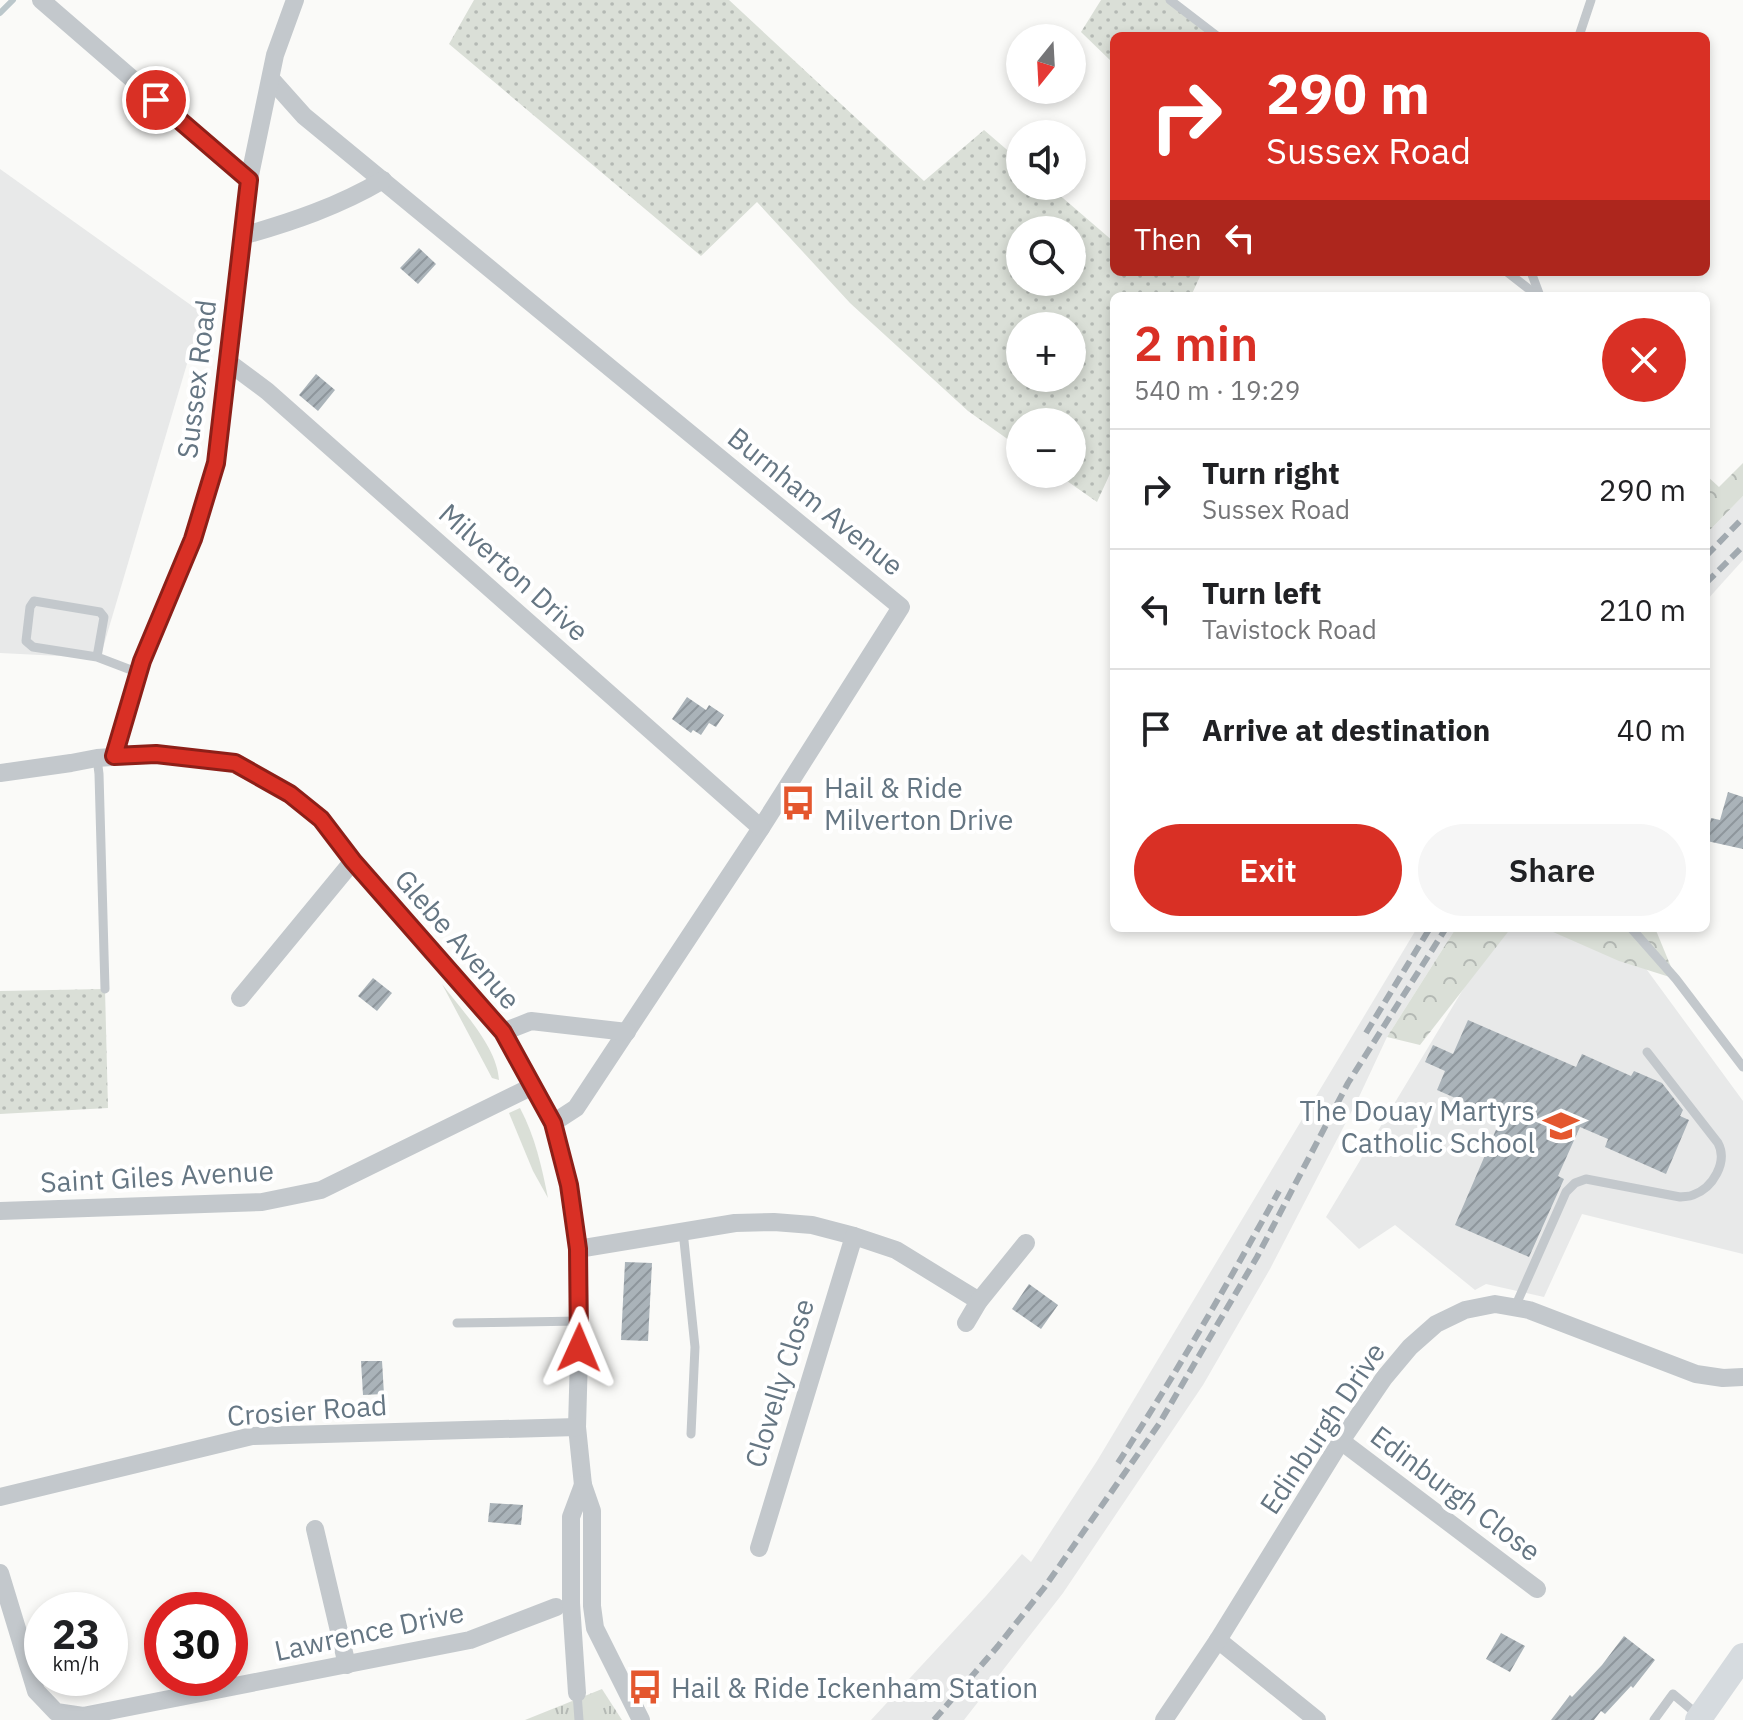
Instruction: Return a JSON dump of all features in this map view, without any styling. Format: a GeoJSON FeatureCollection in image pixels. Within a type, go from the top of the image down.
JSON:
{"type":"FeatureCollection","features":[{"type":"Feature","properties":{"kind":"main road"},"geometry":{"type":"LineString","coordinates":[[1700,1718],[1743,1656]]}},
{"type":"Feature","properties":{"kind":"street"},"geometry":{"type":"LineString","coordinates":[[41,0],[249,180]]}},
{"type":"Feature","properties":{"kind":"street","name":"Sussex Road"},"geometry":{"type":"LineString","coordinates":[[106,757],[193,539],[216,463],[249,180],[275,55],[295,0]]}},
{"type":"Feature","properties":{"kind":"street","name":"Burnham Avenue"},"geometry":{"type":"LineString","coordinates":[[271,79],[304,116],[901,607],[761,828],[576,1108],[553,1123]]}},
{"type":"Feature","properties":{"kind":"street","name":"Burnham Avenue"},"geometry":{"type":"LineString","coordinates":[[264,109],[304,116]]}},
{"type":"Feature","properties":{"kind":"street"},"geometry":{"type":"LineString","coordinates":[[242,236],[326,209],[383,180]]}},
{"type":"Feature","properties":{"kind":"street","name":"Milverton Drive"},"geometry":{"type":"LineString","coordinates":[[228,362],[267,391],[761,828]]}},
{"type":"Feature","properties":{"kind":"street","name":"Glebe Avenue"},"geometry":{"type":"LineString","coordinates":[[0,773],[106,757],[156,754],[235,763],[290,794],[321,819],[353,861],[503,1032],[553,1123],[569,1185],[578,1249],[580,1321],[577,1427],[583,1485],[592,1511],[592,1606],[595,1628],[641,1720]]}},
{"type":"Feature","properties":{"kind":"street"},"geometry":{"type":"LineString","coordinates":[[240,998],[353,861]]}},
{"type":"Feature","properties":{"kind":"street"},"geometry":{"type":"LineString","coordinates":[[503,1032],[531,1021],[627,1032]]}},
{"type":"Feature","properties":{"kind":"street","name":"Saint Giles Avenue"},"geometry":{"type":"LineString","coordinates":[[0,1211],[262,1202],[321,1190],[533,1086]]}},
{"type":"Feature","properties":{"kind":"street"},"geometry":{"type":"LineString","coordinates":[[578,1249],[735,1223],[812,1225],[896,1250],[979,1301]]}},
{"type":"Feature","properties":{"kind":"street","name":"Clovelly Close"},"geometry":{"type":"LineString","coordinates":[[759,1548],[854,1236]]}},
{"type":"Feature","properties":{"kind":"street"},"geometry":{"type":"LineString","coordinates":[[966,1323],[979,1301],[1026,1243]]}},
{"type":"Feature","properties":{"kind":"street","name":"Edinburgh Drive"},"geometry":{"type":"LineString","coordinates":[[1164,1720],[1384,1378],[1410,1347],[1436,1324],[1465,1310],[1495,1304],[1515,1307],[1696,1374],[1743,1377]]}},
{"type":"Feature","properties":{"kind":"street","name":"Crosier Road"},"geometry":{"type":"LineString","coordinates":[[0,1497],[252,1436],[577,1427]]}},
{"type":"Feature","properties":{"kind":"street","name":"Edinburgh Close"},"geometry":{"type":"LineString","coordinates":[[1341,1441],[1537,1589]]}},
{"type":"Feature","properties":{"kind":"street","name":"Glebe Avenue"},"geometry":{"type":"LineString","coordinates":[[577,1693],[571,1603],[571,1517],[583,1485]]}},
{"type":"Feature","properties":{"kind":"street"},"geometry":{"type":"LineString","coordinates":[[315,1529],[347,1665]]}},
{"type":"Feature","properties":{"kind":"street","name":"Lawrence Drive"},"geometry":{"type":"LineString","coordinates":[[0,1573],[36,1691],[56,1712],[83,1716],[470,1640],[556,1607]]}},
{"type":"Feature","properties":{"kind":"street"},"geometry":{"type":"LineString","coordinates":[[1218,1640],[1317,1720]]}},
{"type":"Feature","properties":{"kind":"lane"},"geometry":{"type":"LineString","coordinates":[[1170,0],[1212,32]]}},
{"type":"Feature","properties":{"kind":"lane"},"geometry":{"type":"LineString","coordinates":[[1580,32],[1591,0]]}},
{"type":"Feature","properties":{"kind":"lane"},"geometry":{"type":"LineString","coordinates":[[1512,276],[1534,292]]}},
{"type":"Feature","properties":{"kind":"lane"},"geometry":{"type":"LineString","coordinates":[[97,657],[104,617],[100,612],[34,601],[30,607],[26,641],[33,647],[97,657],[139,673]]}},
{"type":"Feature","properties":{"kind":"lane"},"geometry":{"type":"LineString","coordinates":[[105,989],[99,774],[106,757]]}},
{"type":"Feature","properties":{"kind":"lane"},"geometry":{"type":"LineString","coordinates":[[1635,932],[1676,979],[1743,1067]]}},
{"type":"Feature","properties":{"kind":"lane"},"geometry":{"type":"LineString","coordinates":[[1515,1307],[1566,1192],[1575,1183],[1586,1179],[1680,1197],[1705,1189],[1718,1172],[1722,1156],[1718,1143],[1647,1052]]}},
{"type":"Feature","properties":{"kind":"lane"},"geometry":{"type":"LineString","coordinates":[[683,1231],[695,1347],[691,1434]]}},
{"type":"Feature","properties":{"kind":"lane"},"geometry":{"type":"LineString","coordinates":[[457,1323],[580,1321]]}},
{"type":"Feature","properties":{"kind":"lane"},"geometry":{"type":"LineString","coordinates":[[577,1693],[579,1720]]}},
{"type":"Feature","properties":{"kind":"lane"},"geometry":{"type":"LineString","coordinates":[[1654,1720],[1673,1694],[1700,1718]]}},
{"type":"Feature","properties":{"kind":"shaded area"},"geometry":{"type":"Polygon","coordinates":[[[0,169],[202,313],[100,658],[0,653],[0,169]]]}},
{"type":"Feature","properties":{"kind":"shaded area"},"geometry":{"type":"Polygon","coordinates":[[[1743,496],[1743,560],[1710,597],[1710,530],[1743,496]]]}},
{"type":"Feature","properties":{"kind":"shaded area"},"geometry":{"type":"Polygon","coordinates":[[[1415,932],[1453,932],[1387,1037],[1270,1269],[1203,1385],[1063,1593],[964,1720],[871,1720],[1022,1554],[1031,1562],[1097,1461],[1415,932]]]}},
{"type":"Feature","properties":{"kind":"shaded area","name":"The Douay Martyrs Catholic School"},"geometry":{"type":"Polygon","coordinates":[[[1498,932],[1618,932],[1743,1101],[1743,1254],[1582,1214],[1544,1297],[1486,1284],[1475,1290],[1395,1225],[1359,1249],[1326,1217],[1498,932]]]}},
{"type":"Feature","properties":{"kind":"green space"},"geometry":{"type":"Polygon","coordinates":[[[474,0],[729,0],[924,181],[984,130],[1006,149],[1006,200],[1065,200],[1084,216],[1006,216],[1006,296],[1086,296],[1086,218],[1110,239],[1110,276],[1200,276],[1193,292],[1110,292],[1110,474],[1097,502],[1077,488],[1086,488],[1086,408],[1006,408],[1006,438],[968,411],[850,303],[757,202],[701,256],[449,44],[474,0]]]}},
{"type":"Feature","properties":{"kind":"green space"},"geometry":{"type":"Polygon","coordinates":[[[1101,0],[1170,0],[1212,32],[1110,32],[1110,60],[1086,37],[1086,24],[1101,0]]]}},
{"type":"Feature","properties":{"kind":"green space"},"geometry":{"type":"Polygon","coordinates":[[[1743,463],[1743,496],[1710,530],[1710,479],[1719,487],[1743,463]]]}},
{"type":"Feature","properties":{"kind":"green space"},"geometry":{"type":"Polygon","coordinates":[[[1453,932],[1508,932],[1420,1045],[1387,1037],[1453,932]]]}},
{"type":"Feature","properties":{"kind":"green space"},"geometry":{"type":"Polygon","coordinates":[[[1553,932],[1657,932],[1676,979],[1619,961],[1553,932]]]}},
{"type":"Feature","properties":{"kind":"green space"},"geometry":{"type":"Polygon","coordinates":[[[442,984],[485,1042],[497,1067],[499,1080],[492,1078],[442,984]]]}},
{"type":"Feature","properties":{"kind":"green space"},"geometry":{"type":"Polygon","coordinates":[[[105,989],[108,1108],[0,1114],[0,991],[105,989]]]}},
{"type":"Feature","properties":{"kind":"green space"},"geometry":{"type":"Polygon","coordinates":[[[520,1108],[534,1141],[548,1198],[509,1113],[520,1108]]]}},
{"type":"Feature","properties":{"kind":"green space"},"geometry":{"type":"Polygon","coordinates":[[[602,1689],[622,1720],[525,1720],[602,1689]]]}},
{"type":"Feature","properties":{"kind":"building"},"geometry":{"type":"Polygon","coordinates":[[[419,248],[436,264],[418,284],[400,268],[419,248]]]}},
{"type":"Feature","properties":{"kind":"building"},"geometry":{"type":"Polygon","coordinates":[[[316,374],[335,390],[318,411],[299,395],[316,374]]]}},
{"type":"Feature","properties":{"kind":"building"},"geometry":{"type":"Polygon","coordinates":[[[687,697],[706,710],[709,705],[724,715],[716,727],[709,723],[701,735],[693,730],[691,733],[672,719],[687,697]]]}},
{"type":"Feature","properties":{"kind":"building"},"geometry":{"type":"Polygon","coordinates":[[[1728,792],[1743,797],[1743,849],[1710,842],[1711,818],[1720,820],[1728,792]]]}},
{"type":"Feature","properties":{"kind":"building"},"geometry":{"type":"Polygon","coordinates":[[[373,978],[392,993],[377,1011],[358,996],[373,978]]]}},
{"type":"Feature","properties":{"kind":"building"},"geometry":{"type":"Polygon","coordinates":[[[1468,1020],[1576,1067],[1582,1054],[1631,1076],[1634,1071],[1662,1083],[1683,1110],[1680,1116],[1689,1120],[1666,1174],[1605,1147],[1608,1139],[1580,1127],[1558,1176],[1564,1179],[1529,1257],[1455,1225],[1501,1118],[1437,1090],[1445,1071],[1425,1062],[1433,1045],[1453,1054],[1468,1020]]]}},
{"type":"Feature","properties":{"kind":"building"},"geometry":{"type":"Polygon","coordinates":[[[625,1262],[652,1263],[648,1341],[621,1340],[625,1262]]]}},
{"type":"Feature","properties":{"kind":"building"},"geometry":{"type":"Polygon","coordinates":[[[1029,1284],[1058,1305],[1041,1329],[1012,1309],[1029,1284]]]}},
{"type":"Feature","properties":{"kind":"building"},"geometry":{"type":"Polygon","coordinates":[[[361,1361],[382,1361],[384,1394],[363,1395],[361,1361]]]}},
{"type":"Feature","properties":{"kind":"building"},"geometry":{"type":"Polygon","coordinates":[[[490,1503],[523,1505],[521,1525],[488,1522],[490,1503]]]}},
{"type":"Feature","properties":{"kind":"building"},"geometry":{"type":"Polygon","coordinates":[[[1501,1633],[1525,1646],[1510,1672],[1486,1659],[1501,1633]]]}},
{"type":"Feature","properties":{"kind":"building"},"geometry":{"type":"Polygon","coordinates":[[[1624,1636],[1655,1660],[1633,1688],[1631,1686],[1605,1714],[1601,1711],[1594,1720],[1551,1720],[1570,1695],[1572,1697],[1602,1665],[1624,1636]]]}},
{"type":"Feature","properties":{"kind":"waterway"},"geometry":{"type":"LineString","coordinates":[[0,13],[13,0]]}},
{"type":"Feature","properties":{"kind":"railway"},"geometry":{"type":"LineString","coordinates":[[1710,552],[1743,518]]}},
{"type":"Feature","properties":{"kind":"railway"},"geometry":{"type":"LineString","coordinates":[[1710,579],[1743,546]]}},
{"type":"Feature","properties":{"kind":"railway"},"geometry":{"type":"LineString","coordinates":[[1366,1033],[1428,932]]}},
{"type":"Feature","properties":{"kind":"railway"},"geometry":{"type":"LineString","coordinates":[[934,1720],[1044,1588],[1159,1424],[1257,1257],[1348,1083],[1443,932]]}},
{"type":"Feature","properties":{"kind":"railway"},"geometry":{"type":"LineString","coordinates":[[1118,1463],[1201,1328],[1279,1191]]}},
{"type":"Feature","properties":{"kind":"place","name":"Hail & Ride Milverton Drive"},"geometry":{"type":"Point","coordinates":[798,803]}},
{"type":"Feature","properties":{"kind":"place","name":"The Douay Martyrs Catholic School"},"geometry":{"type":"Point","coordinates":[1561,1126]}},
{"type":"Feature","properties":{"kind":"place","name":"Hail & Ride Ickenham Station"},"geometry":{"type":"Point","coordinates":[645,1687]}},
{"type":"Feature","properties":{"kind":"route"},"geometry":{"type":"LineString","coordinates":[[156,100],[249,180],[216,463],[193,539],[142,661],[114,756],[156,754],[235,763],[290,794],[321,819],[353,861],[503,1032],[553,1123],[569,1185],[578,1249],[579,1348]]}}]}
